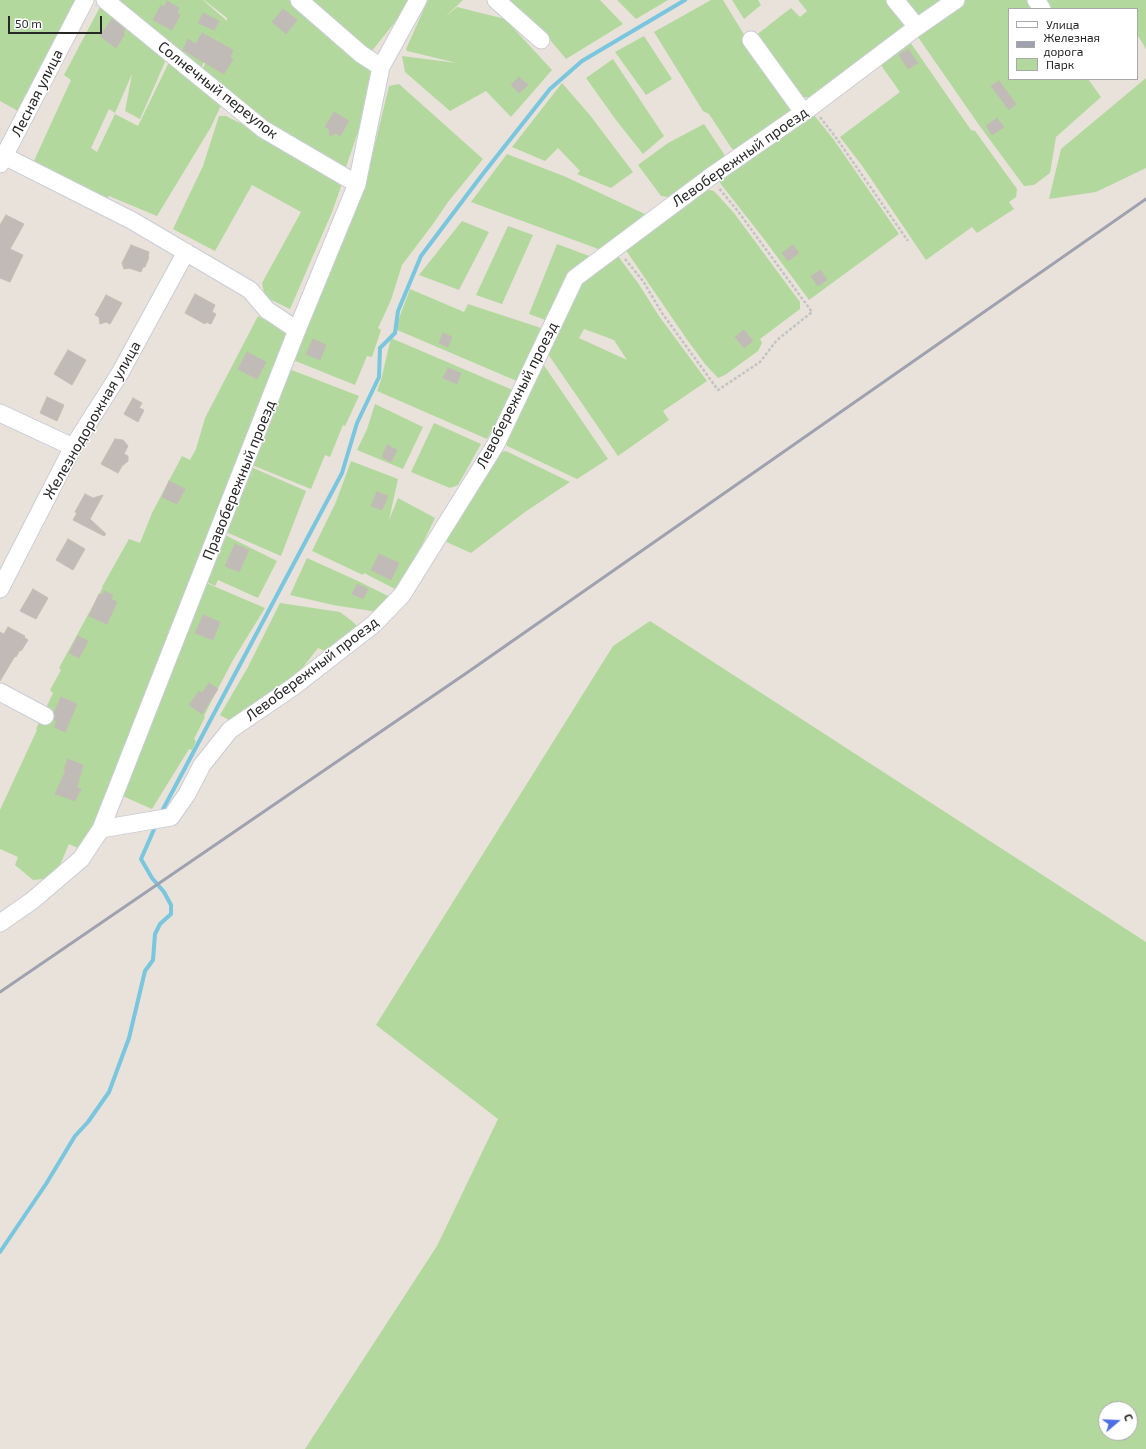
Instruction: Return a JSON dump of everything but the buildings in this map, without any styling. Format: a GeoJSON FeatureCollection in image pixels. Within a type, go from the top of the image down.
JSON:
{"type":"FeatureCollection","features":[{"type":"Feature","properties":{"kind":"street","name":"Лесная улица"},"geometry":{"type":"LineString","coordinates":[[2,160],[85,0]]}},
{"type":"Feature","properties":{"kind":"street","name":"Солнечный переулок"},"geometry":{"type":"LineString","coordinates":[[104,0],[262,128],[357,184]]}},
{"type":"Feature","properties":{"kind":"street"},"geometry":{"type":"LineString","coordinates":[[299,0],[361,54],[381,68]]}},
{"type":"Feature","properties":{"kind":"street","name":"Правобережный проезд"},"geometry":{"type":"LineString","coordinates":[[0,923],[33,900],[81,858],[101,829],[297,330],[357,184],[381,68],[418,0]]}},
{"type":"Feature","properties":{"kind":"street"},"geometry":{"type":"LineString","coordinates":[[496,0],[541,40]]}},
{"type":"Feature","properties":{"kind":"street"},"geometry":{"type":"LineString","coordinates":[[895,0],[917,27]]}},
{"type":"Feature","properties":{"kind":"street","name":"Левобережный проезд"},"geometry":{"type":"LineString","coordinates":[[101,829],[171,817],[187,794],[202,765],[230,730],[293,687],[374,624],[402,595],[496,444],[574,278],[710,177],[807,109],[917,27],[956,0]]}},
{"type":"Feature","properties":{"kind":"street"},"geometry":{"type":"LineString","coordinates":[[751,40],[807,109]]}},
{"type":"Feature","properties":{"kind":"street"},"geometry":{"type":"LineString","coordinates":[[2,160],[131,220],[250,290],[267,310],[297,330]]}},
{"type":"Feature","properties":{"kind":"street","name":"Железнодорожная улица"},"geometry":{"type":"LineString","coordinates":[[0,589],[73,447],[120,373],[186,252]]}},
{"type":"Feature","properties":{"kind":"street"},"geometry":{"type":"LineString","coordinates":[[0,413],[73,447]]}},
{"type":"Feature","properties":{"kind":"street"},"geometry":{"type":"LineString","coordinates":[[0,692],[45,716]]}},
{"type":"Feature","properties":{"kind":"path"},"geometry":{"type":"LineString","coordinates":[[807,109],[838,139],[908,241]]}},
{"type":"Feature","properties":{"kind":"path"},"geometry":{"type":"LineString","coordinates":[[616,246],[643,281],[662,313],[718,390],[760,362],[777,340],[812,312],[737,210],[710,177]]}},
{"type":"Feature","properties":{"kind":"green space"},"geometry":{"type":"Polygon","coordinates":[[[0,0],[75,0],[18,111],[0,101],[0,0]]]}},
{"type":"Feature","properties":{"kind":"green space"},"geometry":{"type":"Polygon","coordinates":[[[117,0],[203,0],[227,21],[227,18],[204,0],[292,0],[371,70],[359,129],[346,167],[326,161],[289,138],[200,74],[219,36],[199,71],[117,0]]]}},
{"type":"Feature","properties":{"kind":"green space"},"geometry":{"type":"Polygon","coordinates":[[[305,0],[409,0],[404,11],[371,52],[305,0]]]}},
{"type":"Feature","properties":{"kind":"green space"},"geometry":{"type":"Polygon","coordinates":[[[428,0],[463,0],[445,17],[457,7],[505,19],[552,70],[511,117],[486,91],[450,111],[405,72],[402,56],[457,63],[407,51],[406,49],[428,0]]]}},
{"type":"Feature","properties":{"kind":"green space"},"geometry":{"type":"Polygon","coordinates":[[[507,0],[600,0],[623,24],[566,59],[546,35],[507,0]]]}},
{"type":"Feature","properties":{"kind":"green space"},"geometry":{"type":"Polygon","coordinates":[[[617,0],[668,0],[636,19],[617,0]]]}},
{"type":"Feature","properties":{"kind":"green space"},"geometry":{"type":"Polygon","coordinates":[[[711,0],[723,0],[754,51],[797,110],[740,149],[732,149],[709,114],[703,111],[654,32],[711,0]]]}},
{"type":"Feature","properties":{"kind":"green space"},"geometry":{"type":"Polygon","coordinates":[[[732,0],[758,0],[761,5],[744,19],[732,0]]]}},
{"type":"Feature","properties":{"kind":"green space"},"geometry":{"type":"Polygon","coordinates":[[[798,0],[889,0],[908,28],[811,98],[802,97],[755,36],[791,8],[800,17],[807,11],[798,0]]]}},
{"type":"Feature","properties":{"kind":"green space"},"geometry":{"type":"Polygon","coordinates":[[[900,0],[946,0],[924,16],[909,12],[900,0]]]}},
{"type":"Feature","properties":{"kind":"green space"},"geometry":{"type":"Polygon","coordinates":[[[963,0],[1030,0],[1036,8],[1008,8],[1008,80],[1089,80],[1101,97],[1056,137],[1050,173],[1034,185],[1024,186],[979,125],[918,37],[963,0]]]}},
{"type":"Feature","properties":{"kind":"green space"},"geometry":{"type":"Polygon","coordinates":[[[1040,0],[1146,0],[1146,49],[1138,36],[1138,8],[1045,8],[1040,0]]]}},
{"type":"Feature","properties":{"kind":"green space"},"geometry":{"type":"Polygon","coordinates":[[[101,5],[149,38],[165,62],[140,119],[125,111],[132,74],[115,113],[109,109],[91,148],[97,152],[115,114],[138,126],[171,58],[223,101],[211,127],[157,216],[109,196],[107,199],[83,186],[84,183],[81,187],[33,163],[71,80],[64,75],[101,5]]]}},
{"type":"Feature","properties":{"kind":"green space"},"geometry":{"type":"Polygon","coordinates":[[[644,36],[672,79],[646,95],[615,52],[644,36]]]}},
{"type":"Feature","properties":{"kind":"green space"},"geometry":{"type":"Polygon","coordinates":[[[910,42],[971,130],[975,131],[1017,189],[1016,197],[1009,202],[1014,209],[977,233],[972,227],[926,260],[863,167],[840,137],[900,92],[878,61],[910,42]]]}},
{"type":"Feature","properties":{"kind":"green space"},"geometry":{"type":"Polygon","coordinates":[[[613,59],[664,136],[643,154],[586,78],[613,59]]]}},
{"type":"Feature","properties":{"kind":"green space"},"geometry":{"type":"Polygon","coordinates":[[[1146,78],[1146,168],[1096,192],[1049,199],[1061,149],[1146,78]]]}},
{"type":"Feature","properties":{"kind":"green space"},"geometry":{"type":"Polygon","coordinates":[[[562,83],[589,114],[633,172],[611,188],[577,174],[580,171],[558,148],[545,161],[512,147],[562,83]]]}},
{"type":"Feature","properties":{"kind":"green space"},"geometry":{"type":"Polygon","coordinates":[[[399,84],[483,159],[448,202],[402,265],[391,300],[378,328],[381,330],[372,357],[367,356],[355,385],[293,360],[365,183],[389,86],[399,84]]]}},
{"type":"Feature","properties":{"kind":"green space"},"geometry":{"type":"Polygon","coordinates":[[[814,115],[834,140],[899,234],[809,300],[720,183],[720,177],[814,115]]]}},
{"type":"Feature","properties":{"kind":"green space"},"geometry":{"type":"Polygon","coordinates":[[[219,116],[226,116],[264,135],[343,181],[332,212],[290,309],[265,297],[262,283],[301,212],[252,185],[215,251],[173,229],[203,166],[219,116]]]}},
{"type":"Feature","properties":{"kind":"green space"},"geometry":{"type":"Polygon","coordinates":[[[704,124],[724,154],[725,162],[674,198],[661,196],[638,165],[668,143],[704,124]]]}},
{"type":"Feature","properties":{"kind":"green space"},"geometry":{"type":"Polygon","coordinates":[[[507,154],[566,177],[649,216],[601,250],[471,202],[507,154]]]}},
{"type":"Feature","properties":{"kind":"green space"},"geometry":{"type":"Polygon","coordinates":[[[706,189],[714,191],[734,213],[800,302],[800,309],[760,339],[762,343],[758,351],[725,375],[718,378],[705,364],[688,341],[623,246],[706,189]]]}},
{"type":"Feature","properties":{"kind":"green space"},"geometry":{"type":"Polygon","coordinates":[[[462,221],[489,232],[459,290],[419,275],[462,221]]]}},
{"type":"Feature","properties":{"kind":"green space"},"geometry":{"type":"Polygon","coordinates":[[[508,226],[533,235],[502,304],[476,295],[508,226]]]}},
{"type":"Feature","properties":{"kind":"green space"},"geometry":{"type":"Polygon","coordinates":[[[557,244],[592,257],[548,321],[529,314],[557,244]]]}},
{"type":"Feature","properties":{"kind":"green space"},"geometry":{"type":"Polygon","coordinates":[[[615,252],[638,283],[659,316],[707,381],[663,411],[669,420],[618,456],[546,351],[581,279],[615,252]],[[584,329],[579,338],[627,360],[614,340],[584,329]]]}},
{"type":"Feature","properties":{"kind":"green space"},"geometry":{"type":"Polygon","coordinates":[[[410,289],[464,312],[468,304],[544,329],[519,382],[395,329],[410,289]]]}},
{"type":"Feature","properties":{"kind":"green space"},"geometry":{"type":"Polygon","coordinates":[[[258,316],[289,333],[97,820],[78,848],[69,844],[57,872],[52,878],[33,880],[15,865],[18,857],[0,849],[0,810],[53,693],[50,690],[61,670],[59,668],[129,539],[140,543],[152,513],[182,456],[190,460],[196,449],[205,418],[258,316]]]}},
{"type":"Feature","properties":{"kind":"green space"},"geometry":{"type":"Polygon","coordinates":[[[391,338],[515,391],[487,439],[377,391],[391,338]]]}},
{"type":"Feature","properties":{"kind":"green space"},"geometry":{"type":"Polygon","coordinates":[[[541,361],[608,459],[577,479],[507,446],[504,439],[541,361]]]}},
{"type":"Feature","properties":{"kind":"green space"},"geometry":{"type":"Polygon","coordinates":[[[289,369],[359,396],[345,426],[343,425],[330,457],[325,455],[311,489],[252,465],[289,369]]]}},
{"type":"Feature","properties":{"kind":"green space"},"geometry":{"type":"Polygon","coordinates":[[[375,404],[423,427],[403,469],[357,450],[367,429],[375,404]]]}},
{"type":"Feature","properties":{"kind":"green space"},"geometry":{"type":"Polygon","coordinates":[[[434,423],[481,444],[458,485],[450,488],[411,472],[434,423]]]}},
{"type":"Feature","properties":{"kind":"green space"},"geometry":{"type":"Polygon","coordinates":[[[506,451],[570,482],[525,512],[471,553],[442,540],[486,471],[502,452],[506,451]]]}},
{"type":"Feature","properties":{"kind":"green space"},"geometry":{"type":"Polygon","coordinates":[[[351,461],[398,479],[389,520],[398,498],[435,518],[397,590],[364,573],[363,575],[312,551],[336,502],[351,461]]]}},
{"type":"Feature","properties":{"kind":"green space"},"geometry":{"type":"Polygon","coordinates":[[[251,467],[306,491],[281,556],[226,532],[251,467]]]}},
{"type":"Feature","properties":{"kind":"green space"},"geometry":{"type":"Polygon","coordinates":[[[225,535],[277,561],[258,598],[218,580],[215,586],[205,581],[225,535]]]}},
{"type":"Feature","properties":{"kind":"green space"},"geometry":{"type":"Polygon","coordinates":[[[307,558],[392,598],[378,612],[333,605],[290,595],[307,558]]]}},
{"type":"Feature","properties":{"kind":"green space"},"geometry":{"type":"Polygon","coordinates":[[[204,582],[265,608],[233,660],[213,698],[194,739],[196,741],[192,750],[189,749],[152,809],[118,794],[204,582]]]}},
{"type":"Feature","properties":{"kind":"green space"},"geometry":{"type":"Polygon","coordinates":[[[280,603],[340,612],[360,629],[329,653],[318,648],[290,684],[234,723],[220,715],[248,667],[280,603]]]}},
{"type":"Feature","properties":{"kind":"green space"},"geometry":{"type":"Polygon","coordinates":[[[650,621],[1146,942],[1146,1449],[305,1449],[437,1246],[498,1119],[376,1025],[613,646],[650,621]]]}},
{"type":"Feature","properties":{"kind":"waterway"},"geometry":{"type":"LineString","coordinates":[[161,813],[342,473],[357,423],[379,377],[380,348],[395,333],[398,311],[421,256],[482,175],[550,89],[582,61],[685,0]]}},
{"type":"Feature","properties":{"kind":"waterway"},"geometry":{"type":"LineString","coordinates":[[0,1252],[46,1184],[75,1136],[88,1122],[109,1092],[129,1038],[145,971],[153,960],[155,934],[160,924],[171,914],[171,905],[164,892],[152,878],[141,859],[156,825]]}},
{"type":"Feature","properties":{"kind":"railway"},"geometry":{"type":"LineString","coordinates":[[0,992],[468,672],[1146,199]]}}]}
